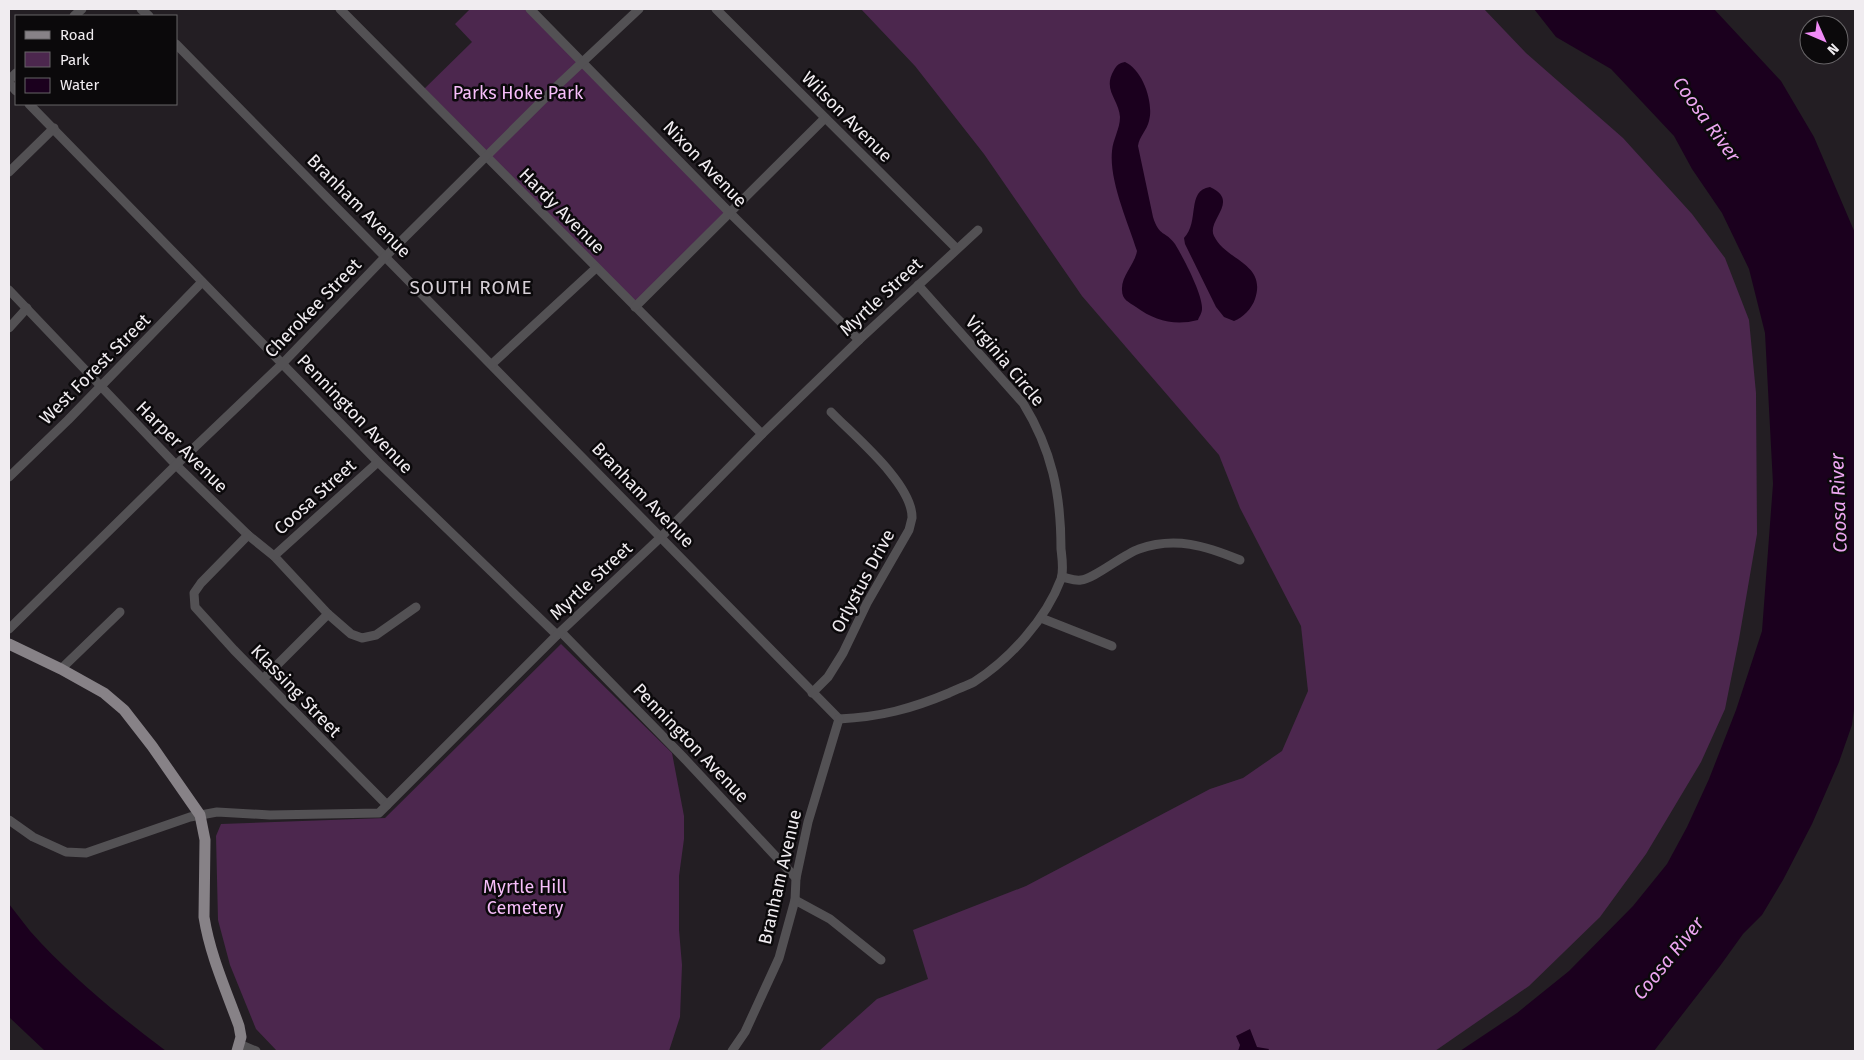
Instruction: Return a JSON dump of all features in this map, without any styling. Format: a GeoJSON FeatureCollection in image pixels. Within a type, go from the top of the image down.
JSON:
{"type":"FeatureCollection","features":[{"type":"Feature","properties":{"kind":"main road"},"geometry":{"type":"LineString","coordinates":[[9,644],[61,669],[104,693],[124,710],[200,815],[205,840],[204,917],[211,950],[239,1026],[241,1037],[238,1048]]}},
{"type":"Feature","properties":{"kind":"street","name":"Hardy Avenue"},"geometry":{"type":"LineString","coordinates":[[340,9],[762,434]]}},
{"type":"Feature","properties":{"kind":"street","name":"Nixon Avenue"},"geometry":{"type":"LineString","coordinates":[[530,9],[730,213],[859,340]]}},
{"type":"Feature","properties":{"kind":"street","name":"Cherokee Street"},"geometry":{"type":"LineString","coordinates":[[9,629],[284,363],[386,256],[582,62],[639,9]]}},
{"type":"Feature","properties":{"kind":"street","name":"Wilson Avenue"},"geometry":{"type":"LineString","coordinates":[[716,9],[956,248]]}},
{"type":"Feature","properties":{"kind":"street","name":"Branham Avenue"},"geometry":{"type":"LineString","coordinates":[[178,46],[839,719],[808,822],[796,878],[795,900],[779,958],[745,1032],[732,1051]]}},
{"type":"Feature","properties":{"kind":"street","name":"Pennington Avenue"},"geometry":{"type":"LineString","coordinates":[[30,105],[202,282],[284,363],[378,462],[559,634],[682,757],[796,878]]}},
{"type":"Feature","properties":{"kind":"street"},"geometry":{"type":"LineString","coordinates":[[635,307],[825,118]]}},
{"type":"Feature","properties":{"kind":"street"},"geometry":{"type":"LineString","coordinates":[[9,172],[54,128]]}},
{"type":"Feature","properties":{"kind":"street","name":"Myrtle Street"},"geometry":{"type":"LineString","coordinates":[[9,820],[33,837],[66,852],[86,853],[200,815],[217,812],[270,815],[378,814],[559,634],[661,537],[762,434],[956,248],[978,230]]}},
{"type":"Feature","properties":{"kind":"street"},"geometry":{"type":"LineString","coordinates":[[492,364],[596,268]]}},
{"type":"Feature","properties":{"kind":"street","name":"West Forest Street"},"geometry":{"type":"LineString","coordinates":[[9,477],[68,420],[202,282]]}},
{"type":"Feature","properties":{"kind":"street","name":"Virginia Circle"},"geometry":{"type":"LineString","coordinates":[[839,719],[870,717],[906,708],[931,700],[973,682],[1005,658],[1042,618],[1062,577],[1061,531],[1054,471],[1034,421],[1023,403],[918,285]]}},
{"type":"Feature","properties":{"kind":"street","name":"Harper Avenue"},"geometry":{"type":"LineString","coordinates":[[9,290],[176,466],[248,536],[274,556],[328,614],[351,634],[362,638],[376,635],[416,607]]}},
{"type":"Feature","properties":{"kind":"street"},"geometry":{"type":"LineString","coordinates":[[9,328],[27,308]]}},
{"type":"Feature","properties":{"kind":"street","name":"Orlystus Drive"},"geometry":{"type":"LineString","coordinates":[[812,693],[828,677],[843,653],[866,603],[909,530],[912,518],[909,505],[896,478],[831,412]]}},
{"type":"Feature","properties":{"kind":"street","name":"Coosa Street"},"geometry":{"type":"LineString","coordinates":[[274,556],[378,462]]}},
{"type":"Feature","properties":{"kind":"street","name":"Coosa Street"},"geometry":{"type":"LineString","coordinates":[[194,593],[201,582],[248,536]]}},
{"type":"Feature","properties":{"kind":"street"},"geometry":{"type":"LineString","coordinates":[[1062,577],[1083,580],[1140,548],[1166,543],[1191,543],[1208,547],[1240,560]]}},
{"type":"Feature","properties":{"kind":"street","name":"Klassing Street"},"geometry":{"type":"LineString","coordinates":[[194,593],[194,607],[387,805]]}},
{"type":"Feature","properties":{"kind":"street"},"geometry":{"type":"LineString","coordinates":[[61,669],[120,612]]}},
{"type":"Feature","properties":{"kind":"street"},"geometry":{"type":"LineString","coordinates":[[263,679],[328,614]]}},
{"type":"Feature","properties":{"kind":"street"},"geometry":{"type":"LineString","coordinates":[[1042,618],[1112,646]]}},
{"type":"Feature","properties":{"kind":"street"},"geometry":{"type":"LineString","coordinates":[[795,900],[830,919],[881,960]]}},
{"type":"Feature","properties":{"kind":"street"},"geometry":{"type":"LineString","coordinates":[[238,1048],[256,1051]]}},
{"type":"Feature","properties":{"kind":"green space","name":"Parks Hoke Park"},"geometry":{"type":"Polygon","coordinates":[[[470,9],[530,9],[730,213],[635,307],[421,92],[472,42],[455,24],[470,9]]]}},
{"type":"Feature","properties":{"kind":"green space"},"geometry":{"type":"Polygon","coordinates":[[[861,9],[1484,9],[1526,53],[1623,138],[1692,214],[1725,258],[1749,320],[1756,393],[1757,534],[1725,709],[1701,762],[1646,854],[1600,917],[1529,986],[1435,1051],[819,1051],[877,999],[928,979],[913,930],[1026,886],[1210,789],[1243,778],[1282,751],[1308,691],[1301,626],[1240,508],[1219,455],[1082,296],[984,154],[915,66],[861,9]]]}},
{"type":"Feature","properties":{"kind":"green space","name":"Myrtle Hill Cemetery"},"geometry":{"type":"Polygon","coordinates":[[[561,644],[672,753],[684,816],[684,839],[679,876],[679,930],[682,965],[680,1017],[669,1051],[277,1051],[256,1029],[230,965],[218,920],[216,836],[221,824],[385,818],[561,644]]]}},
{"type":"Feature","properties":{"kind":"water","name":"Coosa River"},"geometry":{"type":"Polygon","coordinates":[[[1534,9],[1714,9],[1781,81],[1814,137],[1855,233],[1855,701],[1852,725],[1839,762],[1812,824],[1783,880],[1762,915],[1743,934],[1654,1051],[1460,1051],[1517,1013],[1569,971],[1633,906],[1667,864],[1687,827],[1709,779],[1736,710],[1762,631],[1773,484],[1765,333],[1749,269],[1722,213],[1692,169],[1674,136],[1611,69],[1556,37],[1534,9]]]}},
{"type":"Feature","properties":{"kind":"water"},"geometry":{"type":"Polygon","coordinates":[[[1125,62],[1142,79],[1150,105],[1149,121],[1138,146],[1153,217],[1160,231],[1175,244],[1192,276],[1202,310],[1198,320],[1173,322],[1158,319],[1128,302],[1122,293],[1122,285],[1137,251],[1113,175],[1112,151],[1120,117],[1110,89],[1110,83],[1116,67],[1125,62]]]}},
{"type":"Feature","properties":{"kind":"water"},"geometry":{"type":"Polygon","coordinates":[[[1210,187],[1219,192],[1223,198],[1221,211],[1214,224],[1214,236],[1227,251],[1244,263],[1250,270],[1255,277],[1257,287],[1252,306],[1244,315],[1234,321],[1224,317],[1216,307],[1185,244],[1184,238],[1189,231],[1195,200],[1203,189],[1210,187]]]}},
{"type":"Feature","properties":{"kind":"water"},"geometry":{"type":"Polygon","coordinates":[[[9,904],[45,948],[78,979],[112,1009],[166,1051],[45,1051],[9,1017],[9,904]]]}},
{"type":"Feature","properties":{"kind":"water"},"geometry":{"type":"Polygon","coordinates":[[[1250,1029],[1257,1047],[1269,1049],[1268,1051],[1238,1051],[1240,1045],[1236,1036],[1250,1029]]]}},
{"type":"Feature","properties":{"kind":"district","name":"SOUTH ROME"},"geometry":{"type":"Point","coordinates":[471,287]}}]}
